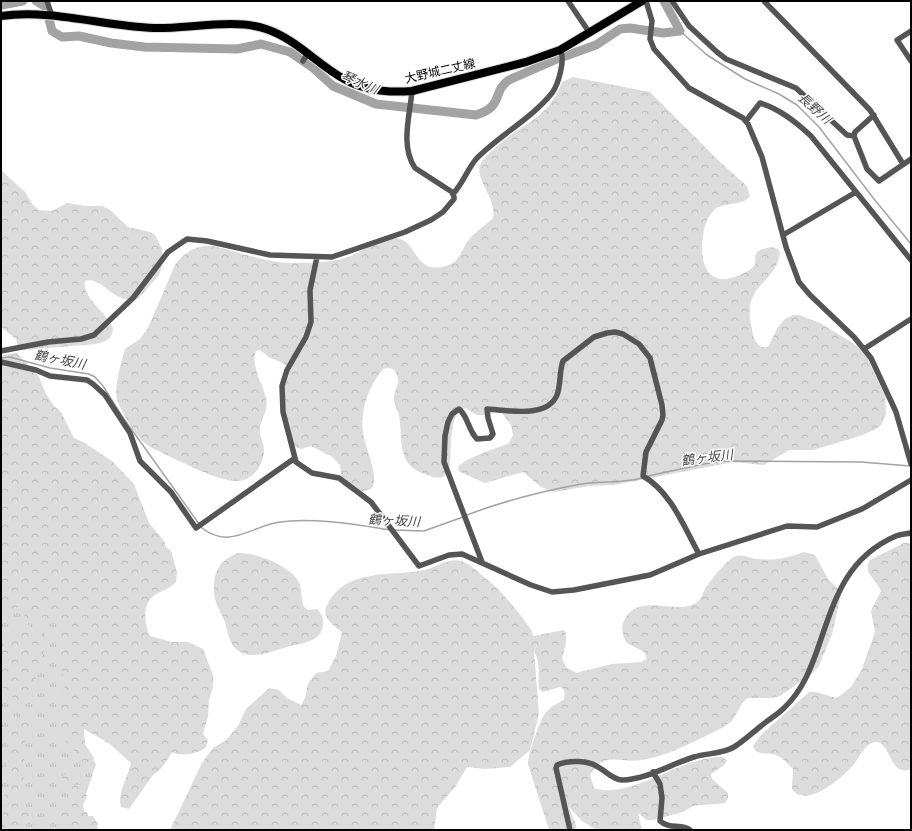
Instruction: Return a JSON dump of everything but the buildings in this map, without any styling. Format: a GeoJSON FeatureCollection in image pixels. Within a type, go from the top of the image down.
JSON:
{"type":"FeatureCollection","features":[{"type":"Feature","properties":{"kind":"main road","name":"大野城二丈線"},"geometry":{"type":"LineString","coordinates":[[1,16],[43,15],[154,28],[216,25],[258,27],[283,36],[305,58],[343,78],[360,86],[386,92],[412,91],[562,52],[589,32],[642,1]]}},
{"type":"Feature","properties":{"kind":"street"},"geometry":{"type":"LineString","coordinates":[[46,1],[52,16]]}},
{"type":"Feature","properties":{"kind":"street"},"geometry":{"type":"LineString","coordinates":[[568,1],[589,32]]}},
{"type":"Feature","properties":{"kind":"street"},"geometry":{"type":"LineString","coordinates":[[646,1],[650,14],[651,44],[654,49],[689,88],[746,120],[764,162],[783,235],[803,287],[871,358],[893,406],[911,463]]}},
{"type":"Feature","properties":{"kind":"street"},"geometry":{"type":"LineString","coordinates":[[672,1],[690,26],[717,52],[726,58],[796,88],[847,135],[854,136]]}},
{"type":"Feature","properties":{"kind":"street"},"geometry":{"type":"LineString","coordinates":[[764,1],[870,110],[903,164]]}},
{"type":"Feature","properties":{"kind":"street"},"geometry":{"type":"LineString","coordinates":[[911,31],[897,40],[911,61]]}},
{"type":"Feature","properties":{"kind":"street"},"geometry":{"type":"LineString","coordinates":[[1,351],[48,342],[81,339],[94,334],[133,298],[168,252],[189,239],[207,241],[270,255],[317,258],[332,257],[405,232],[443,212],[454,199],[453,194],[476,159],[502,135],[531,114],[553,92],[562,61],[562,52]]}},
{"type":"Feature","properties":{"kind":"street"},"geometry":{"type":"LineString","coordinates":[[412,91],[407,141],[411,162],[415,168],[453,194]]}},
{"type":"Feature","properties":{"kind":"street"},"geometry":{"type":"LineString","coordinates":[[746,120],[760,103],[778,110],[796,122],[810,136],[911,260]]}},
{"type":"Feature","properties":{"kind":"street"},"geometry":{"type":"LineString","coordinates":[[874,115],[855,132],[854,136],[867,169],[879,181],[911,159]]}},
{"type":"Feature","properties":{"kind":"street"},"geometry":{"type":"LineString","coordinates":[[783,235],[856,192]]}},
{"type":"Feature","properties":{"kind":"street"},"geometry":{"type":"LineString","coordinates":[[317,258],[310,290],[311,322],[304,341],[288,370],[282,386],[281,399],[283,412],[294,458],[296,462],[312,473],[339,478],[371,502],[390,525],[419,566],[448,555],[457,554],[482,562],[531,585],[556,592],[574,590],[650,575],[699,554],[787,526],[817,527],[862,509],[911,480]]}},
{"type":"Feature","properties":{"kind":"street"},"geometry":{"type":"LineString","coordinates":[[864,349],[911,319]]}},
{"type":"Feature","properties":{"kind":"street"},"geometry":{"type":"LineString","coordinates":[[482,562],[444,462],[445,436],[448,422],[455,410],[459,409],[464,412],[468,425],[477,438],[490,438],[493,434],[488,418],[488,409],[524,412],[540,410],[557,395],[563,361],[594,338],[615,332],[623,334],[639,344],[650,358],[654,367],[663,416],[646,452],[643,476],[654,482],[663,492],[699,554]]}},
{"type":"Feature","properties":{"kind":"street"},"geometry":{"type":"LineString","coordinates":[[1,362],[36,370],[50,376],[87,380],[94,384],[105,395],[130,433],[140,461],[171,492],[196,528],[294,458]]}},
{"type":"Feature","properties":{"kind":"street"},"geometry":{"type":"LineString","coordinates":[[570,830],[556,768],[558,765],[568,762],[589,763],[599,767],[615,778],[622,780],[639,777],[694,757],[728,750],[744,741],[786,707],[807,676],[835,601],[854,565],[868,553],[898,535],[911,534]]}},
{"type":"Feature","properties":{"kind":"street"},"geometry":{"type":"LineString","coordinates":[[653,772],[660,784],[662,798],[660,821],[664,825],[686,827],[690,830]]}},
{"type":"Feature","properties":{"kind":"green space"},"geometry":{"type":"Polygon","coordinates":[[[573,77],[650,92],[719,161],[747,186],[750,196],[746,200],[716,208],[708,219],[704,229],[702,252],[704,263],[708,272],[716,278],[726,279],[733,277],[747,272],[753,267],[757,252],[771,247],[778,249],[780,253],[777,264],[754,294],[751,303],[750,314],[753,334],[756,342],[762,347],[768,347],[778,327],[785,319],[793,315],[799,315],[820,323],[856,345],[867,357],[885,396],[886,414],[881,425],[876,429],[860,436],[813,450],[789,450],[764,465],[733,462],[614,485],[589,486],[554,492],[541,487],[523,472],[485,483],[460,472],[458,469],[465,461],[509,443],[513,435],[511,425],[502,413],[480,415],[466,408],[460,411],[455,418],[453,426],[450,464],[447,473],[440,478],[430,476],[414,469],[404,456],[402,448],[399,415],[394,400],[398,383],[397,375],[393,369],[387,368],[383,369],[372,386],[364,408],[362,424],[364,438],[373,469],[374,483],[372,488],[368,490],[357,491],[342,485],[340,465],[331,456],[311,446],[301,449],[295,447],[284,412],[284,389],[289,374],[287,367],[283,363],[270,358],[260,350],[256,351],[255,362],[267,403],[260,428],[264,451],[259,467],[252,476],[242,481],[228,480],[218,477],[154,449],[137,435],[117,401],[116,395],[117,381],[125,349],[140,339],[148,328],[175,265],[184,255],[196,248],[208,246],[219,247],[276,262],[320,262],[348,257],[384,239],[396,238],[403,240],[408,244],[426,265],[442,267],[449,265],[458,259],[472,236],[493,218],[492,203],[480,175],[479,169],[482,161],[506,139],[542,113],[550,105],[562,82],[573,77]]]}},
{"type":"Feature","properties":{"kind":"green space"},"geometry":{"type":"Polygon","coordinates":[[[1,170],[25,192],[33,205],[39,210],[52,211],[67,203],[86,206],[102,206],[110,210],[128,227],[150,232],[155,235],[162,249],[162,266],[159,275],[138,299],[130,300],[122,298],[115,295],[97,282],[91,280],[85,281],[87,293],[113,328],[112,335],[105,341],[96,344],[25,350],[18,347],[16,339],[1,327],[1,170]]]}},
{"type":"Feature","properties":{"kind":"green space"},"geometry":{"type":"Polygon","coordinates":[[[17,353],[39,377],[46,394],[54,406],[61,412],[74,438],[85,443],[113,462],[134,484],[149,523],[164,541],[166,547],[171,551],[177,572],[176,582],[169,588],[151,598],[148,603],[145,614],[146,626],[150,636],[172,642],[188,642],[203,649],[213,675],[213,687],[209,700],[208,716],[203,734],[208,740],[206,747],[189,754],[176,754],[172,752],[164,765],[153,775],[129,809],[121,807],[120,796],[131,763],[110,744],[84,729],[85,744],[94,758],[92,764],[82,766],[75,757],[75,752],[56,729],[56,724],[61,718],[61,711],[57,708],[56,703],[62,698],[62,690],[65,687],[60,684],[59,678],[64,674],[61,668],[62,629],[59,623],[36,622],[21,613],[18,607],[14,609],[9,607],[1,613],[1,355],[17,353]]]}},
{"type":"Feature","properties":{"kind":"green space"},"geometry":{"type":"Polygon","coordinates":[[[904,543],[911,543],[911,769],[903,770],[897,768],[886,749],[882,744],[877,742],[870,744],[863,750],[850,769],[825,789],[806,796],[798,794],[792,789],[793,769],[780,757],[758,752],[753,746],[761,735],[809,692],[816,692],[837,698],[851,687],[862,669],[875,632],[871,611],[881,591],[869,573],[868,565],[870,560],[904,543]]]}},
{"type":"Feature","properties":{"kind":"green space"},"geometry":{"type":"Polygon","coordinates":[[[804,552],[815,555],[828,579],[838,589],[841,595],[832,634],[819,666],[813,673],[780,696],[771,698],[748,698],[743,702],[732,721],[724,727],[684,746],[663,755],[641,760],[607,760],[595,767],[590,775],[594,788],[608,790],[623,788],[707,758],[723,757],[727,761],[724,765],[711,774],[712,779],[728,793],[728,798],[725,803],[693,806],[683,812],[653,820],[647,820],[638,813],[642,830],[597,830],[582,821],[568,806],[577,830],[549,830],[528,764],[535,737],[546,712],[563,700],[565,694],[564,690],[560,687],[543,692],[539,689],[539,666],[534,651],[539,714],[530,750],[510,767],[485,769],[467,767],[455,787],[437,808],[434,830],[170,830],[202,763],[213,748],[225,741],[238,726],[246,709],[269,688],[279,690],[287,698],[301,705],[305,698],[308,684],[316,673],[328,671],[336,656],[342,632],[328,620],[325,612],[326,608],[336,592],[346,584],[357,579],[382,574],[420,571],[456,560],[464,562],[476,570],[504,596],[532,631],[533,636],[564,630],[566,634],[566,643],[562,658],[566,667],[576,673],[612,664],[642,662],[647,658],[644,652],[627,643],[623,634],[622,627],[624,620],[632,610],[649,605],[677,607],[696,603],[700,600],[705,589],[719,571],[728,561],[736,556],[742,555],[757,559],[769,560],[804,552]]]}},
{"type":"Feature","properties":{"kind":"green space"},"geometry":{"type":"Polygon","coordinates":[[[238,553],[245,553],[271,560],[293,574],[300,583],[304,607],[308,610],[317,609],[321,614],[323,622],[322,629],[316,638],[305,643],[269,653],[255,655],[243,653],[234,647],[230,641],[225,622],[216,603],[214,584],[216,572],[222,563],[238,553]]]}},
{"type":"Feature","properties":{"kind":"green space"},"geometry":{"type":"Polygon","coordinates":[[[1,560],[75,631],[77,738],[96,764],[74,830],[1,830],[1,560]]]}},
{"type":"Feature","properties":{"kind":"green space"},"geometry":{"type":"Polygon","coordinates":[[[28,624],[33,633],[43,628],[47,630],[42,636],[44,650],[40,665],[40,674],[36,676],[36,691],[33,697],[28,697],[23,692],[23,701],[19,702],[4,689],[1,682],[1,678],[7,678],[1,673],[1,649],[6,638],[13,630],[22,625],[28,624]]]}},
{"type":"Feature","properties":{"kind":"green space"},"geometry":{"type":"Polygon","coordinates":[[[18,715],[23,720],[27,719],[32,724],[31,731],[20,725],[16,726],[18,731],[25,734],[25,746],[20,747],[17,750],[24,758],[25,770],[22,772],[24,780],[20,783],[20,792],[23,802],[31,813],[30,817],[20,830],[7,830],[4,824],[2,804],[5,797],[5,790],[10,784],[6,767],[13,749],[7,745],[11,739],[12,718],[18,715]]]}},
{"type":"Feature","properties":{"kind":"green space"},"geometry":{"type":"Polygon","coordinates":[[[66,773],[70,773],[74,785],[81,785],[86,788],[84,792],[87,796],[83,805],[84,811],[87,812],[88,816],[93,816],[98,824],[97,826],[99,830],[61,830],[62,820],[60,817],[66,798],[75,796],[72,786],[65,785],[62,776],[66,773]]]}},
{"type":"Feature","properties":{"kind":"waterway","name":"琴水川"},"geometry":{"type":"LineString","coordinates":[[1,5],[23,1]]}},
{"type":"Feature","properties":{"kind":"waterway","name":"琴水川"},"geometry":{"type":"LineString","coordinates":[[36,1],[46,7],[52,31],[62,37],[79,36],[111,43],[144,47],[237,49],[261,44],[290,52],[312,67],[333,86],[376,104],[476,115],[491,107],[500,89],[509,80],[557,59],[596,45],[620,29],[630,28],[663,33],[680,31],[664,1]]}},
{"type":"Feature","properties":{"kind":"waterway","name":"長野川"},"geometry":{"type":"LineString","coordinates":[[680,31],[707,55],[745,79],[779,94],[797,105],[819,127],[874,199],[911,244]]}},
{"type":"Feature","properties":{"kind":"waterway","name":"鶴ヶ坂川"},"geometry":{"type":"LineString","coordinates":[[1,358],[10,357],[50,368],[89,374],[95,377],[103,386],[122,416],[202,528],[212,534],[222,537],[231,537],[241,535],[269,524],[306,520],[335,522],[390,530]]}},
{"type":"Feature","properties":{"kind":"waterway","name":"鶴ヶ坂川"},"geometry":{"type":"LineString","coordinates":[[648,476],[725,461],[861,462],[910,466]]}},
{"type":"Feature","properties":{"kind":"waterway","name":"鶴ヶ坂川"},"geometry":{"type":"LineString","coordinates":[[467,515],[534,494],[562,488],[584,484],[626,481],[642,478]]}},
{"type":"Feature","properties":{"kind":"waterway","name":"鶴ヶ坂川"},"geometry":{"type":"LineString","coordinates":[[394,530],[424,531],[463,517]]}}]}
